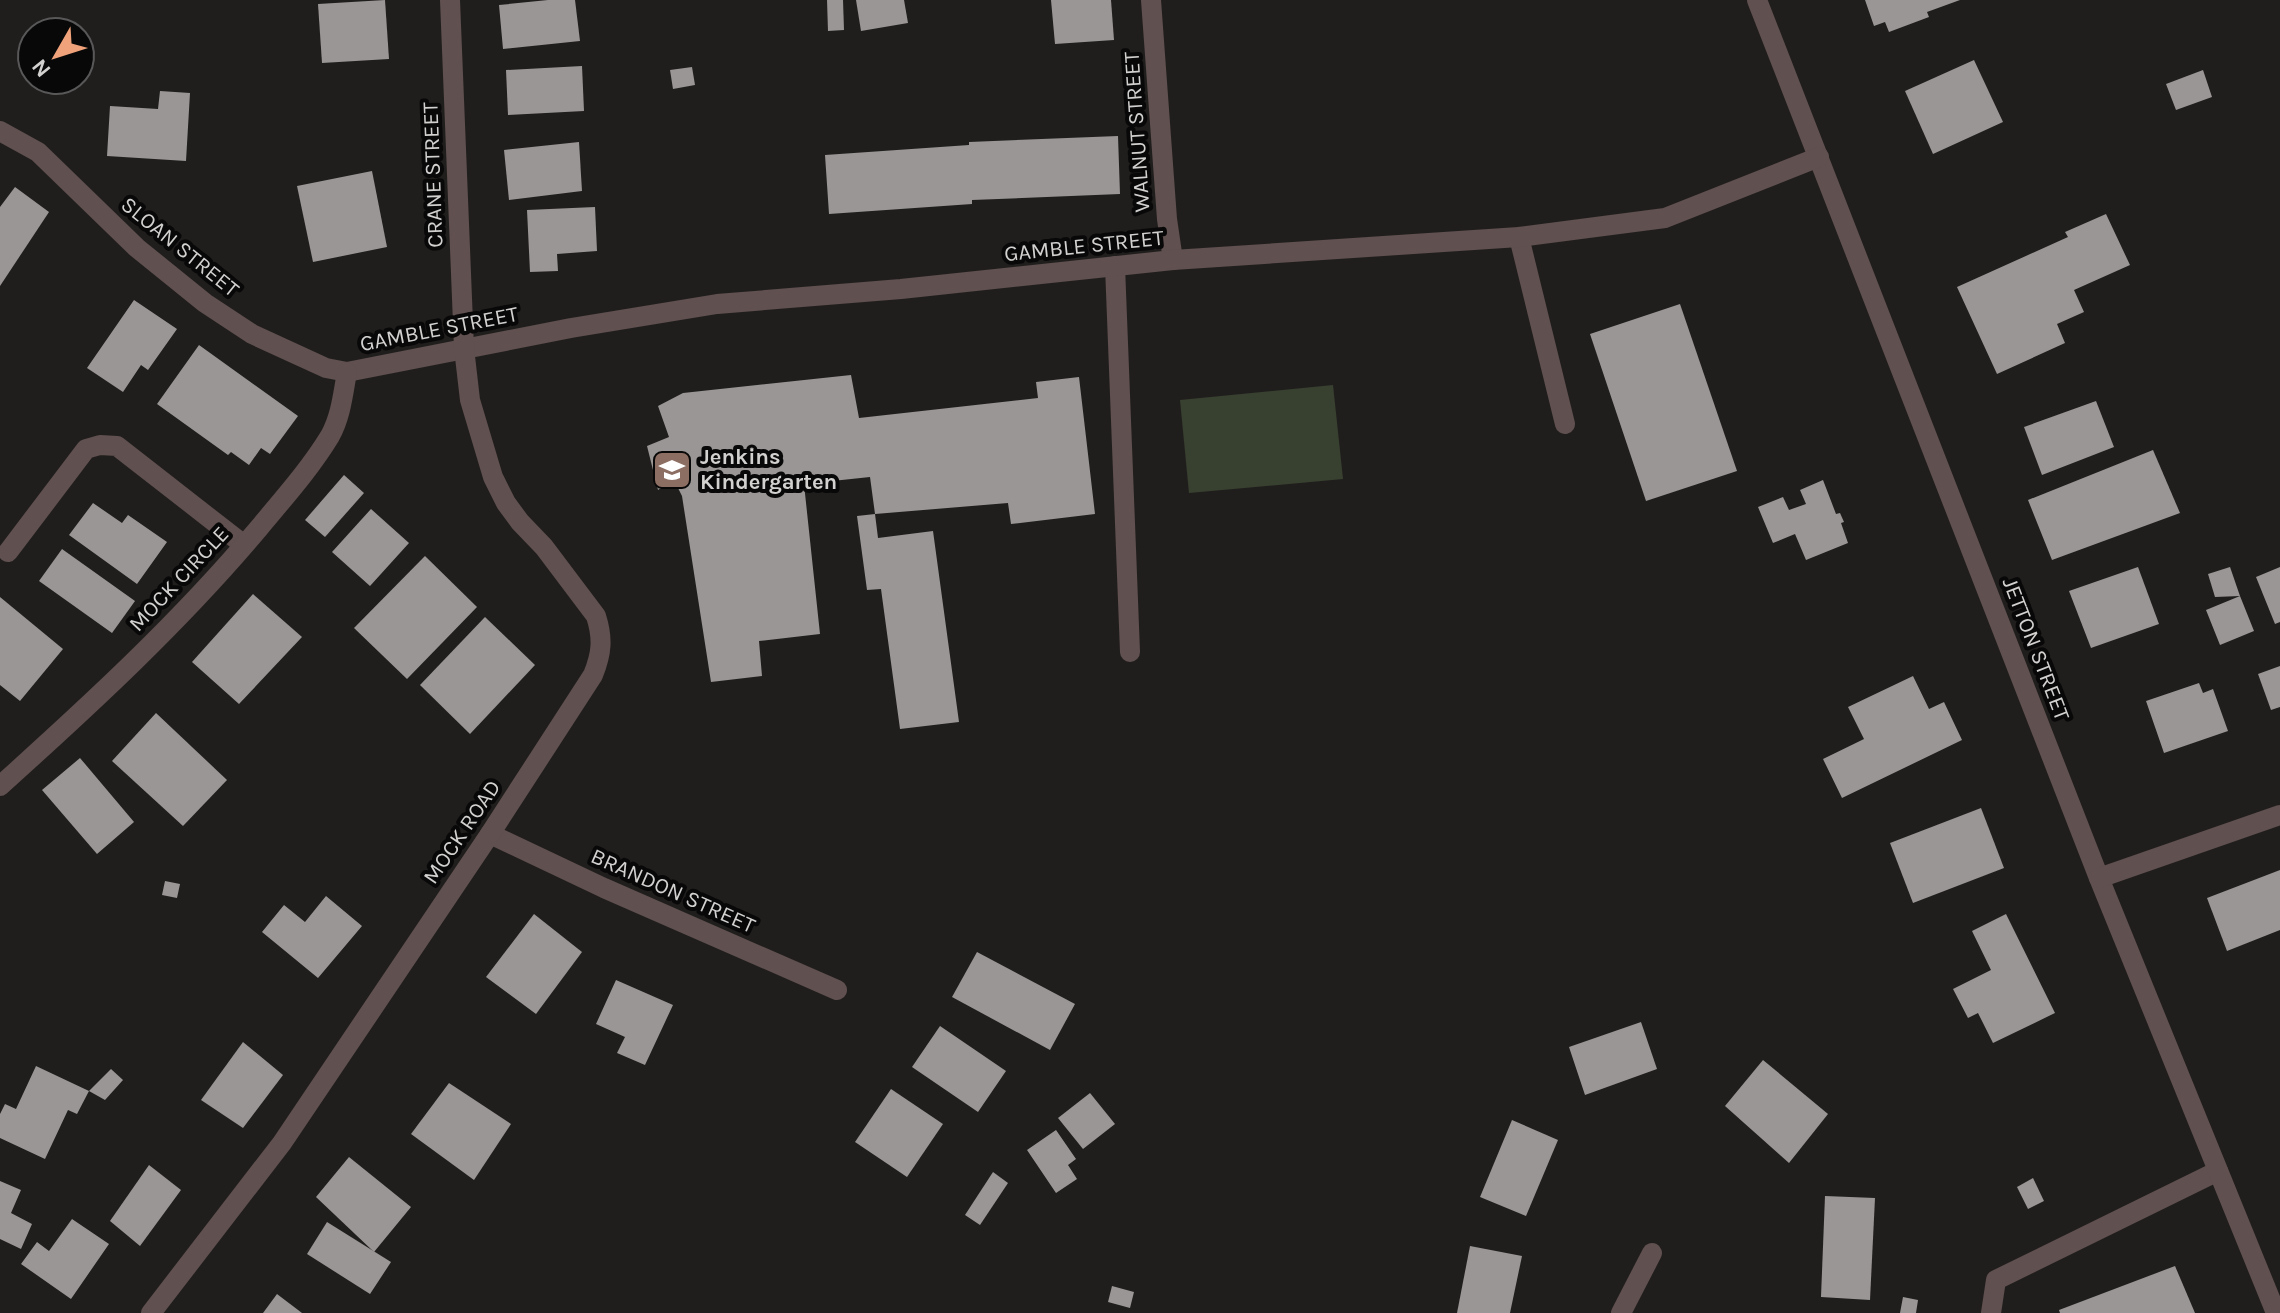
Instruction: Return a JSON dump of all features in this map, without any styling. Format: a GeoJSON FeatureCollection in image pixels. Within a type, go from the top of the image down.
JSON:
{"type":"FeatureCollection","features":[{"type":"Feature","properties":{"kind":"street","name":"CRANE STREET"},"geometry":{"type":"LineString","coordinates":[[450,0],[464,348]]}},
{"type":"Feature","properties":{"kind":"street","name":"WALNUT STREET"},"geometry":{"type":"LineString","coordinates":[[1151,0],[1167,219],[1173,260]]}},
{"type":"Feature","properties":{"kind":"street","name":"JETTON STREET"},"geometry":{"type":"LineString","coordinates":[[1757,0],[2099,878],[2276,1313]]}},
{"type":"Feature","properties":{"kind":"street","name":"SLOAN STREET"},"geometry":{"type":"LineString","coordinates":[[0,131],[38,152],[137,248],[205,303],[252,334],[326,368],[347,372]]}},
{"type":"Feature","properties":{"kind":"street","name":"GAMBLE STREET"},"geometry":{"type":"LineString","coordinates":[[347,372],[464,348],[717,304],[901,289],[1173,260],[1519,237],[1665,218],[1819,157]]}},
{"type":"Feature","properties":{"kind":"street"},"geometry":{"type":"LineString","coordinates":[[1519,237],[1565,424]]}},
{"type":"Feature","properties":{"kind":"street"},"geometry":{"type":"LineString","coordinates":[[1115,266],[1130,652]]}},
{"type":"Feature","properties":{"kind":"street","name":"MOCK ROAD"},"geometry":{"type":"LineString","coordinates":[[151,1313],[282,1143],[490,834],[593,675],[601,657],[602,636],[596,616],[520,522],[493,477],[470,400],[464,348]]}},
{"type":"Feature","properties":{"kind":"street","name":"MOCK CIRCLE"},"geometry":{"type":"LineString","coordinates":[[0,786],[111,686],[244,545],[290,491],[330,436],[338,417],[347,372]]}},
{"type":"Feature","properties":{"kind":"street"},"geometry":{"type":"LineString","coordinates":[[8,552],[86,449],[100,445],[117,446],[244,545]]}},
{"type":"Feature","properties":{"kind":"street"},"geometry":{"type":"LineString","coordinates":[[2099,878],[2280,815]]}},
{"type":"Feature","properties":{"kind":"street","name":"BRANDON STREET"},"geometry":{"type":"LineString","coordinates":[[490,834],[604,888],[837,990]]}},
{"type":"Feature","properties":{"kind":"street"},"geometry":{"type":"LineString","coordinates":[[1991,1313],[1996,1280],[2218,1171]]}},
{"type":"Feature","properties":{"kind":"street"},"geometry":{"type":"LineString","coordinates":[[1621,1313],[1652,1253]]}},
{"type":"Feature","properties":{"kind":"green space"},"geometry":{"type":"Polygon","coordinates":[[[1333,385],[1343,479],[1189,493],[1180,400],[1333,385]]]}},
{"type":"Feature","properties":{"kind":"building"},"geometry":{"type":"Polygon","coordinates":[[[385,0],[389,59],[322,63],[318,4],[385,0]]]}},
{"type":"Feature","properties":{"kind":"building"},"geometry":{"type":"Polygon","coordinates":[[[575,0],[580,41],[503,49],[499,5],[575,0]]]}},
{"type":"Feature","properties":{"kind":"building"},"geometry":{"type":"Polygon","coordinates":[[[827,0],[843,0],[844,30],[828,31],[827,0]]]}},
{"type":"Feature","properties":{"kind":"building"},"geometry":{"type":"Polygon","coordinates":[[[856,0],[904,0],[908,23],[861,31],[856,0]]]}},
{"type":"Feature","properties":{"kind":"building"},"geometry":{"type":"Polygon","coordinates":[[[1051,0],[1111,0],[1114,40],[1055,44],[1051,0]]]}},
{"type":"Feature","properties":{"kind":"building"},"geometry":{"type":"Polygon","coordinates":[[[1865,0],[1960,0],[1927,12],[1929,17],[1889,32],[1885,22],[1874,26],[1865,0]]]}},
{"type":"Feature","properties":{"kind":"building"},"geometry":{"type":"Polygon","coordinates":[[[1974,60],[2003,122],[1933,154],[1905,91],[1974,60]]]}},
{"type":"Feature","properties":{"kind":"building"},"geometry":{"type":"Polygon","coordinates":[[[582,66],[584,111],[508,115],[506,70],[582,66]]]}},
{"type":"Feature","properties":{"kind":"building"},"geometry":{"type":"Polygon","coordinates":[[[692,67],[695,85],[673,89],[670,70],[692,67]]]}},
{"type":"Feature","properties":{"kind":"building"},"geometry":{"type":"Polygon","coordinates":[[[2203,70],[2212,97],[2176,110],[2166,84],[2203,70]]]}},
{"type":"Feature","properties":{"kind":"building"},"geometry":{"type":"Polygon","coordinates":[[[160,91],[190,93],[186,161],[107,156],[110,106],[158,109],[160,91]]]}},
{"type":"Feature","properties":{"kind":"building"},"geometry":{"type":"Polygon","coordinates":[[[1118,136],[1120,194],[972,200],[972,204],[829,214],[825,155],[969,145],[969,142],[1118,136]]]}},
{"type":"Feature","properties":{"kind":"building"},"geometry":{"type":"Polygon","coordinates":[[[579,142],[582,191],[509,200],[504,150],[579,142]]]}},
{"type":"Feature","properties":{"kind":"building"},"geometry":{"type":"Polygon","coordinates":[[[372,171],[387,247],[313,262],[297,186],[372,171]]]}},
{"type":"Feature","properties":{"kind":"building"},"geometry":{"type":"Polygon","coordinates":[[[15,187],[49,212],[0,286],[0,207],[15,187]]]}},
{"type":"Feature","properties":{"kind":"building"},"geometry":{"type":"Polygon","coordinates":[[[595,207],[597,251],[557,254],[558,271],[530,272],[527,210],[595,207]]]}},
{"type":"Feature","properties":{"kind":"building"},"geometry":{"type":"Polygon","coordinates":[[[2106,214],[2130,265],[2074,290],[2084,312],[2057,324],[2065,343],[1997,374],[1957,287],[2068,237],[2065,232],[2106,214]]]}},
{"type":"Feature","properties":{"kind":"building"},"geometry":{"type":"Polygon","coordinates":[[[134,300],[177,329],[148,370],[141,365],[123,392],[87,368],[134,300]]]}},
{"type":"Feature","properties":{"kind":"building"},"geometry":{"type":"Polygon","coordinates":[[[1680,304],[1737,471],[1646,501],[1590,334],[1680,304]]]}},
{"type":"Feature","properties":{"kind":"building"},"geometry":{"type":"Polygon","coordinates":[[[199,345],[298,416],[270,454],[261,448],[249,465],[231,452],[228,455],[157,404],[199,345]]]}},
{"type":"Feature","properties":{"kind":"building"},"geometry":{"type":"Polygon","coordinates":[[[851,375],[859,418],[1038,398],[1036,382],[1079,377],[1095,514],[1011,524],[1008,503],[875,514],[870,477],[804,484],[820,634],[759,641],[762,676],[711,682],[682,496],[674,480],[658,490],[647,446],[669,437],[658,406],[683,393],[851,375]]]}},
{"type":"Feature","properties":{"kind":"building"},"geometry":{"type":"Polygon","coordinates":[[[2096,401],[2114,447],[2042,475],[2024,427],[2096,401]]]}},
{"type":"Feature","properties":{"kind":"building"},"geometry":{"type":"Polygon","coordinates":[[[2153,450],[2180,513],[2052,560],[2028,500],[2153,450]]]}},
{"type":"Feature","properties":{"kind":"building"},"geometry":{"type":"Polygon","coordinates":[[[344,475],[364,493],[325,537],[305,520],[344,475]]]}},
{"type":"Feature","properties":{"kind":"building"},"geometry":{"type":"Polygon","coordinates":[[[1823,480],[1836,514],[1840,513],[1844,522],[1841,523],[1848,543],[1806,560],[1795,534],[1773,543],[1758,507],[1783,497],[1789,510],[1806,504],[1800,490],[1823,480]]]}},
{"type":"Feature","properties":{"kind":"building"},"geometry":{"type":"Polygon","coordinates":[[[93,503],[122,523],[128,515],[167,542],[137,584],[69,535],[93,503]]]}},
{"type":"Feature","properties":{"kind":"building"},"geometry":{"type":"Polygon","coordinates":[[[371,509],[409,543],[370,586],[332,552],[371,509]]]}},
{"type":"Feature","properties":{"kind":"building"},"geometry":{"type":"Polygon","coordinates":[[[875,514],[878,538],[933,531],[959,722],[900,729],[881,589],[867,590],[857,516],[875,514]]]}},
{"type":"Feature","properties":{"kind":"building"},"geometry":{"type":"Polygon","coordinates":[[[62,549],[135,601],[112,633],[39,581],[62,549]]]}},
{"type":"Feature","properties":{"kind":"building"},"geometry":{"type":"Polygon","coordinates":[[[425,556],[477,607],[407,679],[354,628],[425,556]]]}},
{"type":"Feature","properties":{"kind":"building"},"geometry":{"type":"Polygon","coordinates":[[[2138,567],[2159,624],[2091,648],[2069,591],[2138,567]]]}},
{"type":"Feature","properties":{"kind":"building"},"geometry":{"type":"Polygon","coordinates":[[[2230,567],[2240,596],[2215,597],[2208,574],[2230,567]]]}},
{"type":"Feature","properties":{"kind":"building"},"geometry":{"type":"Polygon","coordinates":[[[2280,567],[2280,622],[2275,624],[2256,577],[2280,567]]]}},
{"type":"Feature","properties":{"kind":"building"},"geometry":{"type":"Polygon","coordinates":[[[253,594],[302,637],[239,704],[192,662],[253,594]]]}},
{"type":"Feature","properties":{"kind":"building"},"geometry":{"type":"Polygon","coordinates":[[[2240,596],[2254,631],[2220,645],[2206,610],[2240,596]]]}},
{"type":"Feature","properties":{"kind":"building"},"geometry":{"type":"Polygon","coordinates":[[[0,597],[63,649],[20,701],[0,685],[0,597]]]}},
{"type":"Feature","properties":{"kind":"building"},"geometry":{"type":"Polygon","coordinates":[[[485,617],[535,665],[470,734],[420,685],[485,617]]]}},
{"type":"Feature","properties":{"kind":"building"},"geometry":{"type":"Polygon","coordinates":[[[2280,666],[2280,707],[2271,710],[2258,674],[2280,666]]]}},
{"type":"Feature","properties":{"kind":"building"},"geometry":{"type":"Polygon","coordinates":[[[1913,676],[1929,709],[1944,702],[1962,740],[1842,798],[1823,759],[1864,739],[1848,707],[1913,676]]]}},
{"type":"Feature","properties":{"kind":"building"},"geometry":{"type":"Polygon","coordinates":[[[2199,683],[2203,693],[2213,689],[2228,731],[2164,753],[2146,701],[2199,683]]]}},
{"type":"Feature","properties":{"kind":"building"},"geometry":{"type":"Polygon","coordinates":[[[156,713],[227,780],[183,826],[112,761],[156,713]]]}},
{"type":"Feature","properties":{"kind":"building"},"geometry":{"type":"Polygon","coordinates":[[[80,758],[134,822],[97,854],[42,790],[80,758]]]}},
{"type":"Feature","properties":{"kind":"building"},"geometry":{"type":"Polygon","coordinates":[[[1981,808],[2004,868],[1913,903],[1890,843],[1981,808]]]}},
{"type":"Feature","properties":{"kind":"building"},"geometry":{"type":"Polygon","coordinates":[[[2280,870],[2280,930],[2227,951],[2207,898],[2280,870]]]}},
{"type":"Feature","properties":{"kind":"building"},"geometry":{"type":"Polygon","coordinates":[[[165,881],[180,884],[177,898],[162,895],[165,881]]]}},
{"type":"Feature","properties":{"kind":"building"},"geometry":{"type":"Polygon","coordinates":[[[326,896],[362,926],[318,978],[262,932],[284,905],[305,922],[326,896]]]}},
{"type":"Feature","properties":{"kind":"building"},"geometry":{"type":"Polygon","coordinates":[[[534,914],[582,952],[536,1014],[486,977],[534,914]]]}},
{"type":"Feature","properties":{"kind":"building"},"geometry":{"type":"Polygon","coordinates":[[[2006,914],[2055,1013],[1993,1043],[1978,1013],[1968,1018],[1953,989],[1991,970],[1972,931],[2006,914]]]}},
{"type":"Feature","properties":{"kind":"building"},"geometry":{"type":"Polygon","coordinates":[[[977,952],[1075,1004],[1050,1050],[952,997],[977,952]]]}},
{"type":"Feature","properties":{"kind":"building"},"geometry":{"type":"Polygon","coordinates":[[[616,980],[673,1005],[645,1065],[617,1053],[625,1037],[596,1024],[616,980]]]}},
{"type":"Feature","properties":{"kind":"building"},"geometry":{"type":"Polygon","coordinates":[[[1641,1022],[1657,1069],[1585,1095],[1569,1047],[1641,1022]]]}},
{"type":"Feature","properties":{"kind":"building"},"geometry":{"type":"Polygon","coordinates":[[[940,1026],[1006,1071],[978,1112],[912,1067],[940,1026]]]}},
{"type":"Feature","properties":{"kind":"building"},"geometry":{"type":"Polygon","coordinates":[[[243,1042],[283,1075],[243,1128],[201,1100],[243,1042]]]}},
{"type":"Feature","properties":{"kind":"building"},"geometry":{"type":"Polygon","coordinates":[[[1763,1060],[1828,1114],[1789,1163],[1725,1106],[1763,1060]]]}},
{"type":"Feature","properties":{"kind":"building"},"geometry":{"type":"Polygon","coordinates":[[[36,1066],[89,1091],[77,1114],[68,1110],[45,1159],[0,1138],[0,1114],[5,1104],[16,1109],[36,1066]]]}},
{"type":"Feature","properties":{"kind":"building"},"geometry":{"type":"Polygon","coordinates":[[[111,1069],[123,1080],[105,1100],[89,1091],[111,1069]]]}},
{"type":"Feature","properties":{"kind":"building"},"geometry":{"type":"Polygon","coordinates":[[[449,1083],[511,1124],[474,1180],[411,1134],[449,1083]]]}},
{"type":"Feature","properties":{"kind":"building"},"geometry":{"type":"Polygon","coordinates":[[[891,1089],[943,1124],[907,1177],[855,1142],[891,1089]]]}},
{"type":"Feature","properties":{"kind":"building"},"geometry":{"type":"Polygon","coordinates":[[[1090,1093],[1115,1124],[1083,1149],[1058,1118],[1090,1093]]]}},
{"type":"Feature","properties":{"kind":"building"},"geometry":{"type":"Polygon","coordinates":[[[1512,1120],[1558,1140],[1526,1216],[1480,1197],[1512,1120]]]}},
{"type":"Feature","properties":{"kind":"building"},"geometry":{"type":"Polygon","coordinates":[[[1056,1130],[1076,1159],[1068,1165],[1077,1179],[1056,1193],[1027,1150],[1056,1130]]]}},
{"type":"Feature","properties":{"kind":"building"},"geometry":{"type":"Polygon","coordinates":[[[349,1157],[411,1207],[374,1252],[316,1197],[349,1157]]]}},
{"type":"Feature","properties":{"kind":"building"},"geometry":{"type":"Polygon","coordinates":[[[149,1165],[181,1190],[140,1246],[110,1221],[149,1165]]]}},
{"type":"Feature","properties":{"kind":"building"},"geometry":{"type":"Polygon","coordinates":[[[993,1172],[1008,1183],[980,1225],[965,1215],[993,1172]]]}},
{"type":"Feature","properties":{"kind":"building"},"geometry":{"type":"Polygon","coordinates":[[[2033,1178],[2044,1201],[2028,1209],[2017,1187],[2033,1178]]]}},
{"type":"Feature","properties":{"kind":"building"},"geometry":{"type":"Polygon","coordinates":[[[0,1181],[21,1190],[11,1213],[32,1224],[21,1249],[0,1239],[0,1181]]]}},
{"type":"Feature","properties":{"kind":"building"},"geometry":{"type":"Polygon","coordinates":[[[1825,1196],[1875,1198],[1870,1300],[1821,1297],[1825,1196]]]}},
{"type":"Feature","properties":{"kind":"building"},"geometry":{"type":"Polygon","coordinates":[[[72,1219],[109,1244],[71,1299],[21,1264],[37,1242],[49,1251],[72,1219]]]}},
{"type":"Feature","properties":{"kind":"building"},"geometry":{"type":"Polygon","coordinates":[[[327,1222],[391,1262],[370,1294],[307,1254],[327,1222]]]}},
{"type":"Feature","properties":{"kind":"building"},"geometry":{"type":"Polygon","coordinates":[[[1470,1246],[1522,1256],[1510,1313],[1457,1313],[1470,1246]]]}},
{"type":"Feature","properties":{"kind":"building"},"geometry":{"type":"Polygon","coordinates":[[[2175,1266],[2195,1313],[2060,1313],[2059,1310],[2175,1266]]]}},
{"type":"Feature","properties":{"kind":"building"},"geometry":{"type":"Polygon","coordinates":[[[1112,1286],[1134,1292],[1130,1308],[1108,1302],[1112,1286]]]}},
{"type":"Feature","properties":{"kind":"building"},"geometry":{"type":"Polygon","coordinates":[[[277,1294],[302,1313],[263,1313],[277,1294]]]}},
{"type":"Feature","properties":{"kind":"building"},"geometry":{"type":"Polygon","coordinates":[[[1903,1297],[1918,1300],[1916,1313],[1900,1313],[1903,1297]]]}},
{"type":"Feature","properties":{"kind":"place","name":"Jenkins Kindergarten"},"geometry":{"type":"Point","coordinates":[672,470]}}]}
